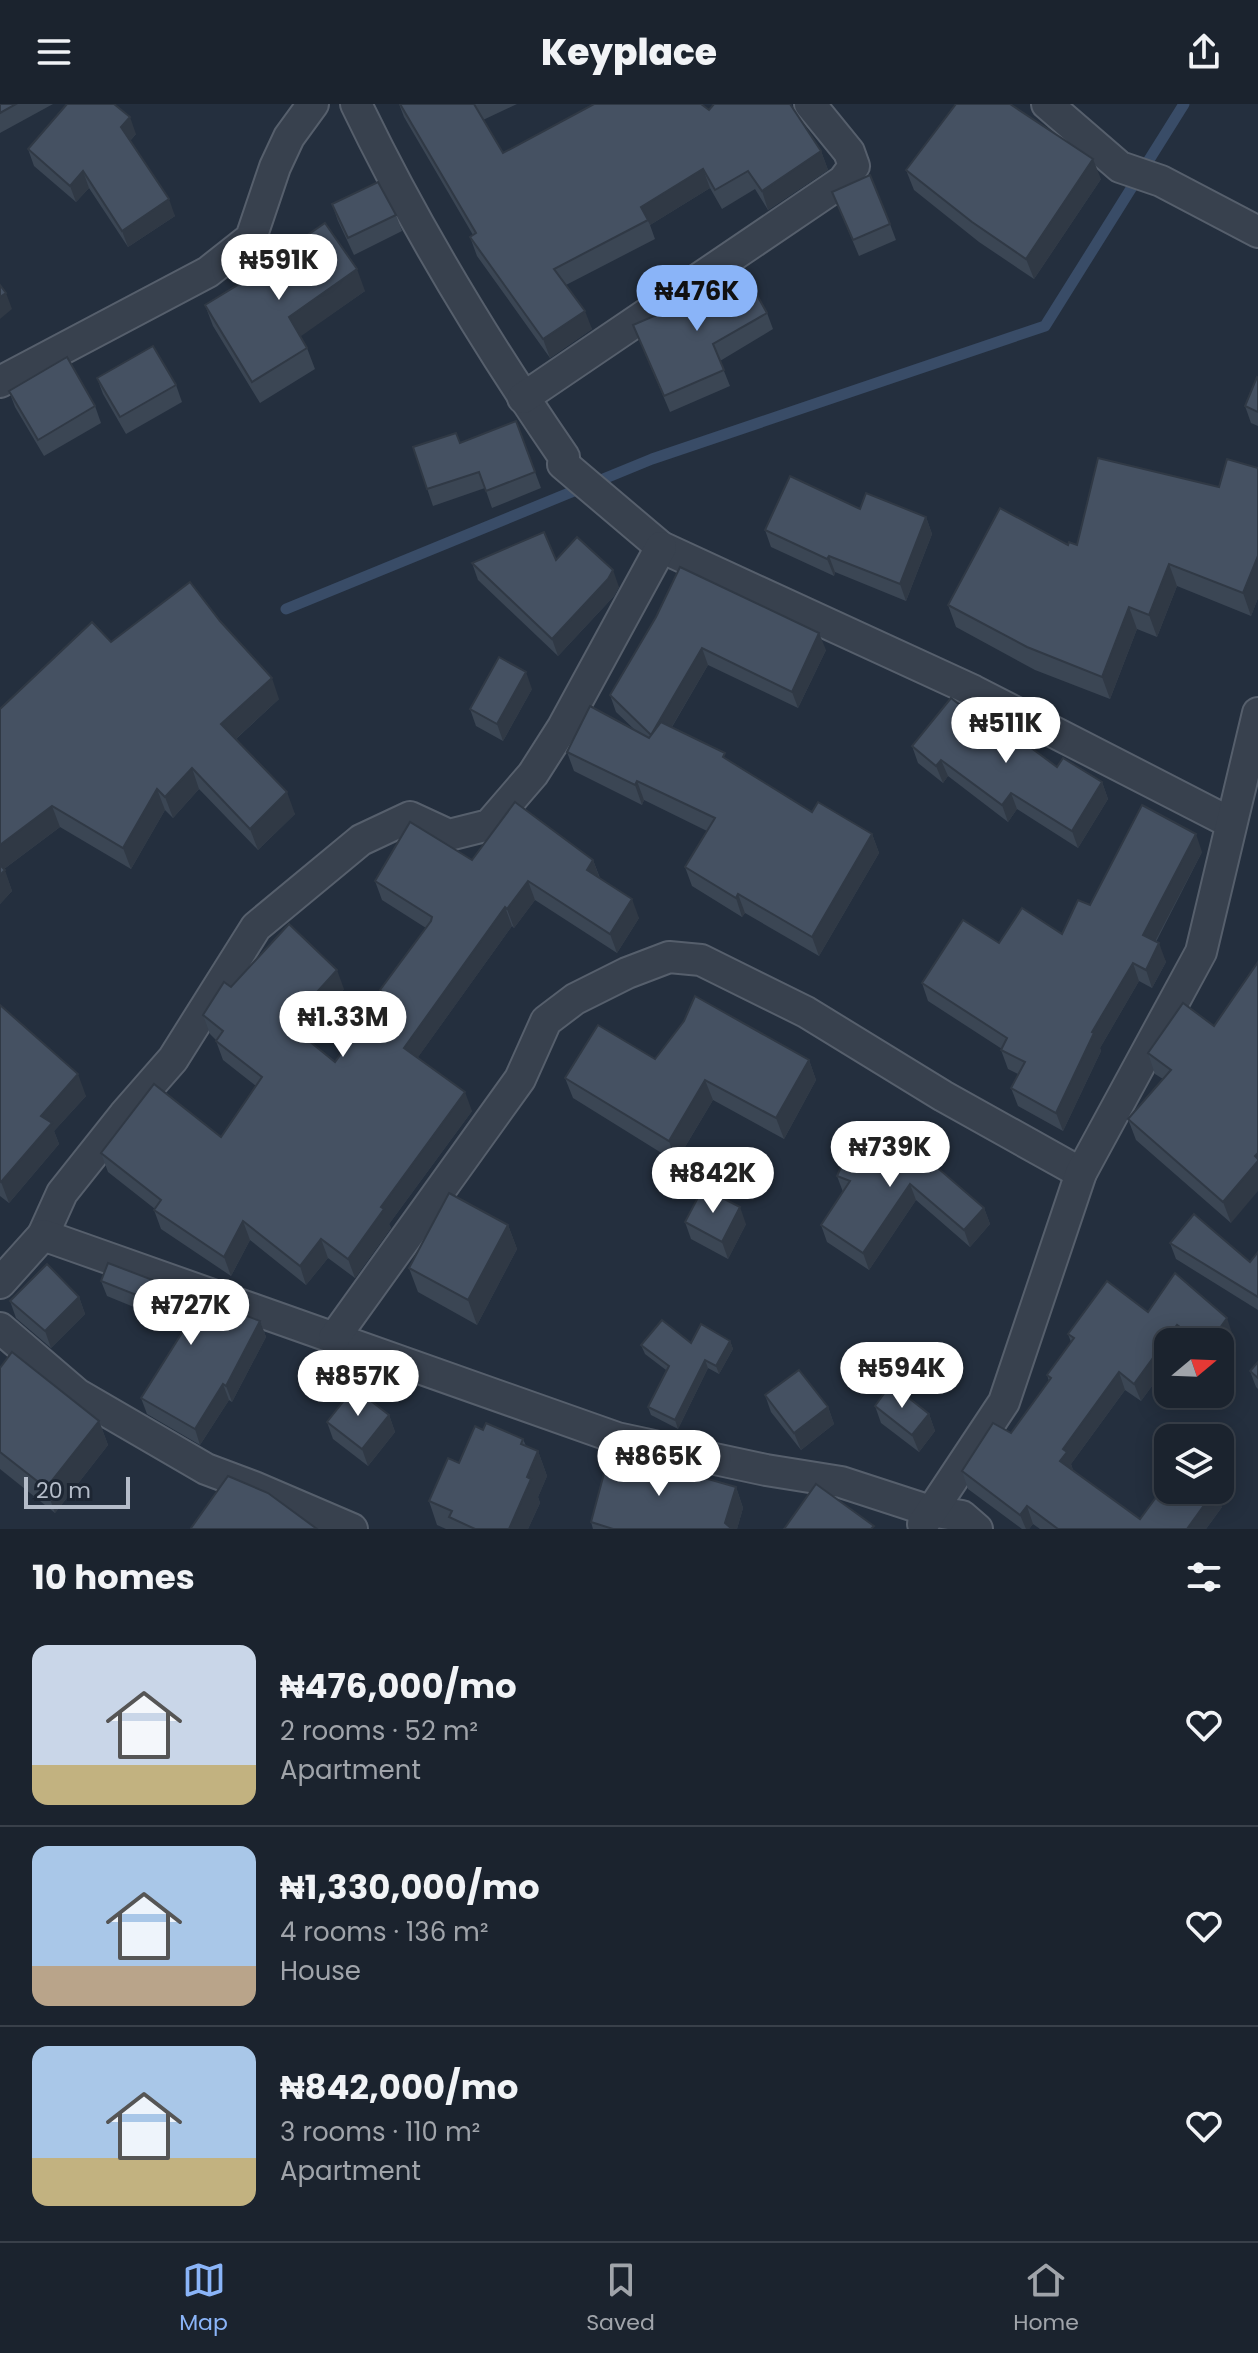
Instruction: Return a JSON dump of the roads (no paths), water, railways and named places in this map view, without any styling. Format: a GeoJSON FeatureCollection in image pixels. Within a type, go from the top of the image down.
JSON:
{"type":"FeatureCollection","features":[{"type":"Feature","properties":{"kind":"street"},"geometry":{"type":"LineString","coordinates":[[0,382],[208,272],[251,238],[275,167],[289,137],[313,104]]}},
{"type":"Feature","properties":{"kind":"street"},"geometry":{"type":"LineString","coordinates":[[356,104],[385,164],[523,398],[564,457],[563,464],[661,547],[974,691],[1231,823]]}},
{"type":"Feature","properties":{"kind":"street"},"geometry":{"type":"LineString","coordinates":[[523,398],[843,181],[854,166],[849,152],[810,104]]}},
{"type":"Feature","properties":{"kind":"street"},"geometry":{"type":"LineString","coordinates":[[1047,104],[1120,167],[1161,181],[1258,232]]}},
{"type":"Feature","properties":{"kind":"street"},"geometry":{"type":"LineString","coordinates":[[0,1283],[43,1235],[62,1193],[173,1059],[256,927],[361,840],[410,817],[449,835],[489,825],[533,774],[563,727],[661,547]]}},
{"type":"Feature","properties":{"kind":"street"},"geometry":{"type":"LineString","coordinates":[[925,1520],[1004,1402],[1081,1173],[1201,952],[1258,713]]}},
{"type":"Feature","properties":{"kind":"street"},"geometry":{"type":"LineString","coordinates":[[334,1338],[520,1079],[546,1021],[588,993],[627,973],[669,957],[701,960],[806,1012],[943,1096],[1081,1173]]}},
{"type":"Feature","properties":{"kind":"street"},"geometry":{"type":"LineString","coordinates":[[43,1235],[617,1438],[766,1470],[841,1482],[925,1520],[962,1516],[977,1529]]}},
{"type":"Feature","properties":{"kind":"street"},"geometry":{"type":"LineString","coordinates":[[0,1328],[77,1394],[193,1462],[352,1529]]}},
{"type":"Feature","properties":{"kind":"waterway"},"geometry":{"type":"LineString","coordinates":[[286,609],[652,459],[1045,326],[1184,104]]}}]}
